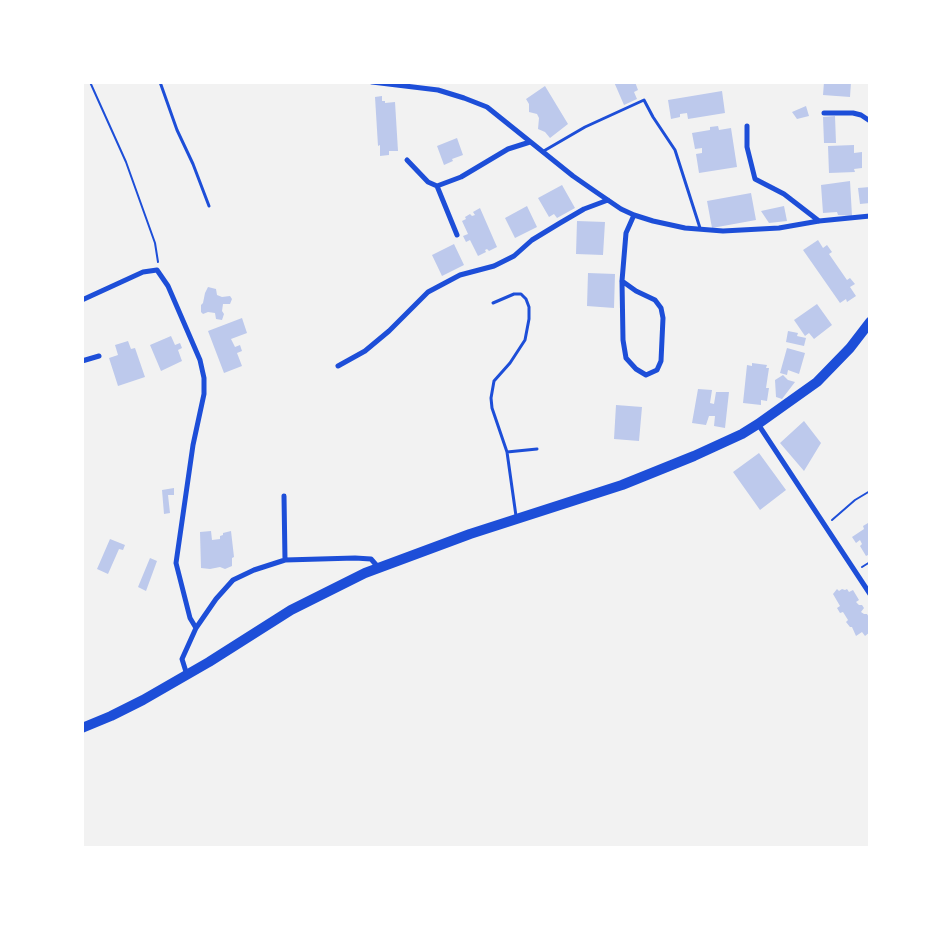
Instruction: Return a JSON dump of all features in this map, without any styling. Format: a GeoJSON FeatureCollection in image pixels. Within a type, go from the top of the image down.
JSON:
{"type":"FeatureCollection","features":[{"type":"Feature","properties":{"kind":"highway"},"geometry":{"type":"LineString","coordinates":[[82,728],[111,716],[187,675],[291,610],[378,567],[516,518],[622,485],[719,445],[758,424],[817,382],[850,348],[870,322]]}},
{"type":"Feature","properties":{"kind":"street"},"geometry":{"type":"LineString","coordinates":[[372,82],[438,90],[487,107],[573,176],[608,200],[634,215],[673,226],[723,231],[779,228],[870,216]]}},
{"type":"Feature","properties":{"kind":"street"},"geometry":{"type":"LineString","coordinates":[[824,113],[853,113],[861,115],[870,121]]}},
{"type":"Feature","properties":{"kind":"street"},"geometry":{"type":"LineString","coordinates":[[747,126],[747,147],[755,179],[784,194],[819,222]]}},
{"type":"Feature","properties":{"kind":"street"},"geometry":{"type":"LineString","coordinates":[[437,186],[461,177],[508,149],[530,142]]}},
{"type":"Feature","properties":{"kind":"street"},"geometry":{"type":"LineString","coordinates":[[407,160],[428,182],[437,186],[457,235]]}},
{"type":"Feature","properties":{"kind":"street"},"geometry":{"type":"LineString","coordinates":[[338,366],[365,352],[428,292],[460,275],[494,266],[514,256],[532,240],[560,223],[608,200]]}},
{"type":"Feature","properties":{"kind":"street"},"geometry":{"type":"LineString","coordinates":[[622,281],[636,291],[655,300],[661,308],[663,318],[661,361],[657,370],[646,375],[636,369],[626,358],[623,340],[622,281],[626,233],[634,215]]}},
{"type":"Feature","properties":{"kind":"street"},"geometry":{"type":"LineString","coordinates":[[82,300],[143,272],[158,270],[168,286],[200,360],[204,378],[204,394],[193,445],[176,563],[190,618],[196,628]]}},
{"type":"Feature","properties":{"kind":"street"},"geometry":{"type":"LineString","coordinates":[[82,361],[100,356]]}},
{"type":"Feature","properties":{"kind":"street"},"geometry":{"type":"LineString","coordinates":[[758,424],[870,594]]}},
{"type":"Feature","properties":{"kind":"street"},"geometry":{"type":"LineString","coordinates":[[284,496],[285,560]]}},
{"type":"Feature","properties":{"kind":"street"},"geometry":{"type":"LineString","coordinates":[[187,675],[182,659],[196,628],[216,599],[234,580],[254,570],[285,560],[355,558],[371,560],[378,567]]}},
{"type":"Feature","properties":{"kind":"lane"},"geometry":{"type":"LineString","coordinates":[[160,82],[176,130],[193,164],[209,206]]}},
{"type":"Feature","properties":{"kind":"lane"},"geometry":{"type":"LineString","coordinates":[[542,152],[585,127],[644,100],[653,118],[675,150],[700,229]]}},
{"type":"Feature","properties":{"kind":"lane"},"geometry":{"type":"LineString","coordinates":[[493,303],[514,294],[521,294],[526,299],[529,307],[526,340],[494,382],[491,390],[492,408],[506,452],[516,518]]}},
{"type":"Feature","properties":{"kind":"lane"},"geometry":{"type":"LineString","coordinates":[[506,452],[537,449]]}},
{"type":"Feature","properties":{"kind":"path"},"geometry":{"type":"LineString","coordinates":[[90,82],[129,170],[155,243],[158,270]]}},
{"type":"Feature","properties":{"kind":"path"},"geometry":{"type":"LineString","coordinates":[[826,526],[855,500],[870,491]]}},
{"type":"Feature","properties":{"kind":"building"},"geometry":{"type":"Polygon","coordinates":[[[614,82],[635,82],[638,90],[634,92],[637,99],[624,105],[614,82]]]}},
{"type":"Feature","properties":{"kind":"building"},"geometry":{"type":"Polygon","coordinates":[[[824,82],[851,82],[850,97],[823,95],[824,82]]]}},
{"type":"Feature","properties":{"kind":"building"},"geometry":{"type":"Polygon","coordinates":[[[545,86],[568,124],[550,138],[545,132],[538,129],[539,118],[537,114],[529,112],[529,104],[526,99],[545,86]]]}},
{"type":"Feature","properties":{"kind":"building"},"geometry":{"type":"Polygon","coordinates":[[[722,91],[725,113],[688,119],[687,113],[680,114],[680,117],[671,119],[668,100],[722,91]]]}},
{"type":"Feature","properties":{"kind":"building"},"geometry":{"type":"Polygon","coordinates":[[[382,96],[382,101],[385,101],[385,103],[395,102],[398,151],[389,151],[389,155],[380,156],[375,97],[382,96]]]}},
{"type":"Feature","properties":{"kind":"building"},"geometry":{"type":"Polygon","coordinates":[[[806,106],[809,116],[797,119],[792,112],[806,106]]]}},
{"type":"Feature","properties":{"kind":"building"},"geometry":{"type":"Polygon","coordinates":[[[835,116],[836,143],[824,143],[823,117],[835,116]]]}},
{"type":"Feature","properties":{"kind":"building"},"geometry":{"type":"Polygon","coordinates":[[[718,126],[719,130],[731,128],[737,167],[699,173],[696,154],[702,153],[702,148],[695,149],[692,133],[710,130],[710,127],[718,126]]]}},
{"type":"Feature","properties":{"kind":"building"},"geometry":{"type":"Polygon","coordinates":[[[457,138],[463,155],[452,159],[453,161],[444,165],[437,146],[457,138]]]}},
{"type":"Feature","properties":{"kind":"building"},"geometry":{"type":"Polygon","coordinates":[[[854,145],[854,153],[862,152],[862,168],[854,169],[855,172],[829,173],[828,146],[854,145]]]}},
{"type":"Feature","properties":{"kind":"building"},"geometry":{"type":"Polygon","coordinates":[[[850,181],[852,216],[838,215],[837,212],[823,213],[821,185],[850,181]]]}},
{"type":"Feature","properties":{"kind":"building"},"geometry":{"type":"Polygon","coordinates":[[[562,185],[575,208],[557,218],[554,214],[549,217],[538,198],[562,185]]]}},
{"type":"Feature","properties":{"kind":"building"},"geometry":{"type":"Polygon","coordinates":[[[870,187],[870,203],[860,204],[858,188],[870,187]]]}},
{"type":"Feature","properties":{"kind":"building"},"geometry":{"type":"Polygon","coordinates":[[[751,193],[756,220],[712,228],[707,201],[751,193]]]}},
{"type":"Feature","properties":{"kind":"building"},"geometry":{"type":"Polygon","coordinates":[[[527,206],[537,227],[515,238],[505,218],[527,206]]]}},
{"type":"Feature","properties":{"kind":"building"},"geometry":{"type":"Polygon","coordinates":[[[784,206],[787,221],[769,223],[761,211],[784,206]]]}},
{"type":"Feature","properties":{"kind":"building"},"geometry":{"type":"Polygon","coordinates":[[[480,208],[497,247],[489,251],[487,249],[485,250],[486,252],[478,256],[470,240],[466,242],[463,236],[468,234],[462,221],[470,214],[472,216],[475,215],[473,212],[480,208]]]}},
{"type":"Feature","properties":{"kind":"building"},"geometry":{"type":"Polygon","coordinates":[[[577,221],[605,222],[603,255],[576,254],[577,221]]]}},
{"type":"Feature","properties":{"kind":"building"},"geometry":{"type":"Polygon","coordinates":[[[818,240],[823,248],[827,245],[832,252],[829,254],[847,280],[850,278],[855,284],[850,287],[856,296],[847,302],[846,299],[840,303],[803,250],[818,240]]]}},
{"type":"Feature","properties":{"kind":"building"},"geometry":{"type":"Polygon","coordinates":[[[454,244],[464,265],[442,276],[432,255],[454,244]]]}},
{"type":"Feature","properties":{"kind":"building"},"geometry":{"type":"Polygon","coordinates":[[[588,273],[615,274],[614,308],[587,306],[588,273]]]}},
{"type":"Feature","properties":{"kind":"building"},"geometry":{"type":"Polygon","coordinates":[[[208,287],[216,289],[217,295],[222,297],[230,296],[232,299],[230,304],[223,304],[222,311],[224,314],[222,320],[216,319],[215,313],[208,312],[203,314],[201,312],[201,305],[208,287]]]}},
{"type":"Feature","properties":{"kind":"building"},"geometry":{"type":"Polygon","coordinates":[[[817,304],[832,325],[814,339],[809,333],[805,336],[794,320],[817,304]]]}},
{"type":"Feature","properties":{"kind":"building"},"geometry":{"type":"Polygon","coordinates":[[[242,318],[247,333],[231,339],[235,347],[240,345],[242,351],[237,353],[242,366],[224,373],[208,331],[242,318]]]}},
{"type":"Feature","properties":{"kind":"building"},"geometry":{"type":"Polygon","coordinates":[[[788,331],[798,333],[797,336],[806,338],[804,346],[786,342],[788,331]]]}},
{"type":"Feature","properties":{"kind":"building"},"geometry":{"type":"Polygon","coordinates":[[[171,336],[175,345],[180,343],[182,348],[178,350],[182,361],[161,371],[150,345],[171,336]]]}},
{"type":"Feature","properties":{"kind":"building"},"geometry":{"type":"Polygon","coordinates":[[[128,341],[131,349],[135,348],[145,377],[118,386],[109,358],[118,355],[115,345],[128,341]]]}},
{"type":"Feature","properties":{"kind":"building"},"geometry":{"type":"Polygon","coordinates":[[[787,348],[805,353],[799,374],[788,370],[787,375],[780,373],[787,348]]]}},
{"type":"Feature","properties":{"kind":"building"},"geometry":{"type":"Polygon","coordinates":[[[752,363],[767,365],[766,368],[769,368],[766,388],[769,388],[767,401],[761,400],[761,405],[743,403],[747,365],[752,366],[752,363]]]}},
{"type":"Feature","properties":{"kind":"building"},"geometry":{"type":"Polygon","coordinates":[[[783,375],[788,380],[795,382],[782,399],[776,397],[775,380],[783,375]]]}},
{"type":"Feature","properties":{"kind":"building"},"geometry":{"type":"Polygon","coordinates":[[[698,389],[712,390],[710,403],[714,404],[716,392],[729,392],[725,428],[714,426],[715,416],[709,416],[706,425],[692,423],[698,389]]]}},
{"type":"Feature","properties":{"kind":"building"},"geometry":{"type":"Polygon","coordinates":[[[616,405],[642,407],[639,441],[614,439],[616,405]]]}},
{"type":"Feature","properties":{"kind":"building"},"geometry":{"type":"Polygon","coordinates":[[[804,421],[821,443],[804,471],[780,443],[804,421]]]}},
{"type":"Feature","properties":{"kind":"building"},"geometry":{"type":"Polygon","coordinates":[[[759,453],[786,490],[760,510],[733,472],[759,453]]]}},
{"type":"Feature","properties":{"kind":"building"},"geometry":{"type":"Polygon","coordinates":[[[174,488],[174,495],[168,495],[170,513],[164,514],[162,490],[174,488]]]}},
{"type":"Feature","properties":{"kind":"building"},"geometry":{"type":"Polygon","coordinates":[[[868,523],[870,526],[870,554],[866,556],[860,546],[862,544],[860,540],[856,543],[852,537],[864,529],[863,526],[868,523]]]}},
{"type":"Feature","properties":{"kind":"building"},"geometry":{"type":"Polygon","coordinates":[[[211,531],[212,540],[220,539],[223,533],[231,531],[234,557],[232,558],[232,566],[225,569],[220,567],[201,568],[200,532],[211,531]]]}},
{"type":"Feature","properties":{"kind":"building"},"geometry":{"type":"Polygon","coordinates":[[[110,539],[125,545],[123,550],[119,549],[108,574],[97,569],[110,539]]]}},
{"type":"Feature","properties":{"kind":"building"},"geometry":{"type":"Polygon","coordinates":[[[150,558],[157,561],[146,591],[138,587],[150,558]]]}},
{"type":"Feature","properties":{"kind":"building"},"geometry":{"type":"Polygon","coordinates":[[[837,589],[839,591],[847,589],[849,592],[853,590],[859,600],[856,602],[864,608],[861,612],[867,614],[870,619],[870,628],[868,630],[870,632],[865,636],[862,632],[856,636],[852,627],[846,622],[848,620],[843,612],[840,613],[837,608],[840,606],[833,594],[837,589]]]}}]}
